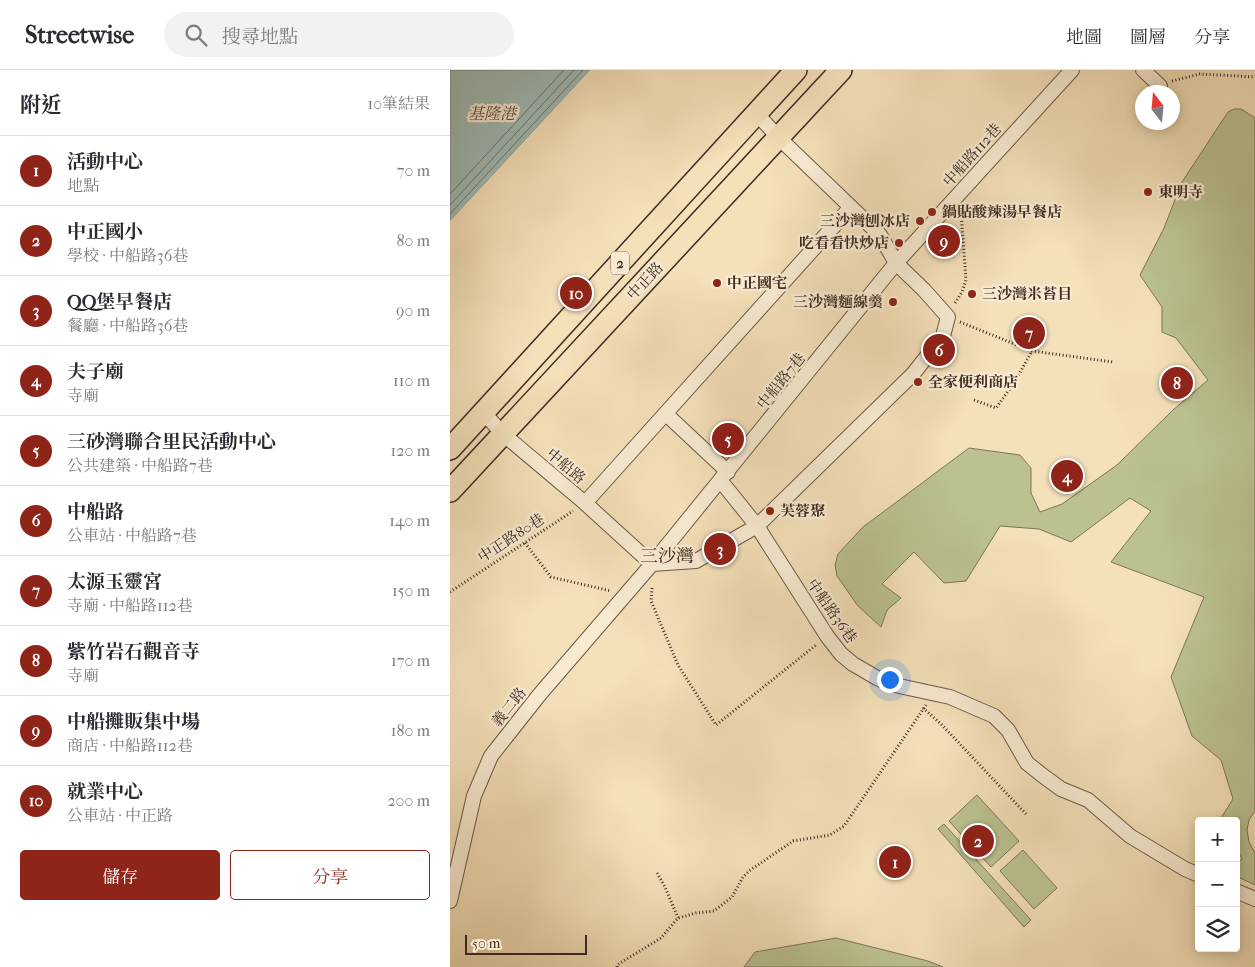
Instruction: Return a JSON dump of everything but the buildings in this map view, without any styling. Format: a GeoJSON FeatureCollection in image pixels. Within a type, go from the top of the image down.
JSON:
{"type":"FeatureCollection","features":[{"type":"Feature","properties":{"kind":"main road","name":"中正路"},"geometry":{"type":"LineString","coordinates":[[450,449],[796,70]]}},
{"type":"Feature","properties":{"kind":"main road","name":"中正路"},"geometry":{"type":"LineString","coordinates":[[450,492],[841,70]]}},
{"type":"Feature","properties":{"kind":"street","name":"中船路112巷"},"geometry":{"type":"LineString","coordinates":[[896,264],[1072,70]]}},
{"type":"Feature","properties":{"kind":"street"},"geometry":{"type":"LineString","coordinates":[[1143,70],[1159,85]]}},
{"type":"Feature","properties":{"kind":"street"},"geometry":{"type":"LineString","coordinates":[[652,564],[696,561],[757,526],[913,374],[943,336],[948,317],[924,290],[896,264],[880,235],[779,138],[756,113]]}},
{"type":"Feature","properties":{"kind":"street"},"geometry":{"type":"LineString","coordinates":[[585,503],[852,207]]}},
{"type":"Feature","properties":{"kind":"street","name":"中船路7巷"},"geometry":{"type":"LineString","coordinates":[[652,564],[896,264]]}},
{"type":"Feature","properties":{"kind":"street","name":"中船路"},"geometry":{"type":"LineString","coordinates":[[483,412],[503,434],[585,503],[652,564]]}},
{"type":"Feature","properties":{"kind":"street","name":"中船路36巷"},"geometry":{"type":"LineString","coordinates":[[666,414],[724,476],[827,636],[841,654],[852,664],[890,684],[950,697],[994,716],[1008,730],[1027,763],[1042,775],[1062,789],[1088,800],[1130,836],[1195,874]]}},
{"type":"Feature","properties":{"kind":"street","name":"義二路"},"geometry":{"type":"LineString","coordinates":[[450,901],[474,796],[491,756],[540,694],[652,564]]}},
{"type":"Feature","properties":{"kind":"street"},"geometry":{"type":"LineString","coordinates":[[1240,893],[1255,899]]}},
{"type":"Feature","properties":{"kind":"path"},"geometry":{"type":"LineString","coordinates":[[1163,85],[1200,74],[1255,77]]}},
{"type":"Feature","properties":{"kind":"path"},"geometry":{"type":"LineString","coordinates":[[959,193],[966,280],[962,292],[948,317],[998,339],[1032,351],[1113,362]]}},
{"type":"Feature","properties":{"kind":"path"},"geometry":{"type":"LineString","coordinates":[[974,400],[996,408],[1014,383],[1032,351]]}},
{"type":"Feature","properties":{"kind":"path","name":"中正路80巷"},"geometry":{"type":"LineString","coordinates":[[450,592],[585,503]]}},
{"type":"Feature","properties":{"kind":"path"},"geometry":{"type":"LineString","coordinates":[[525,543],[551,577],[626,594]]}},
{"type":"Feature","properties":{"kind":"path"},"geometry":{"type":"LineString","coordinates":[[652,564],[651,601],[678,665],[716,724],[827,636]]}},
{"type":"Feature","properties":{"kind":"path"},"geometry":{"type":"LineString","coordinates":[[617,967],[617,965],[661,938],[678,918],[714,911],[732,897],[743,877],[749,871],[792,841],[830,835],[844,826],[923,708],[930,701]]}},
{"type":"Feature","properties":{"kind":"path"},"geometry":{"type":"LineString","coordinates":[[923,708],[942,724],[1026,814]]}},
{"type":"Feature","properties":{"kind":"path"},"geometry":{"type":"LineString","coordinates":[[657,874],[665,887],[678,918]]}},
{"type":"Feature","properties":{"kind":"green space"},"geometry":{"type":"Polygon","coordinates":[[[1234,109],[1241,109],[1255,118],[1255,811],[1249,820],[1247,830],[1249,842],[1255,853],[1255,885],[1240,878],[1240,860],[1242,859],[1240,855],[1240,817],[1222,817],[1233,799],[1221,760],[1192,736],[1171,677],[1204,597],[1111,562],[1151,511],[1130,498],[1071,542],[1039,529],[1000,526],[966,581],[944,583],[914,552],[882,584],[901,598],[887,610],[881,627],[858,606],[837,576],[835,565],[838,554],[863,527],[969,448],[1020,455],[1031,468],[1031,493],[1040,512],[1062,504],[1117,465],[1173,410],[1208,380],[1176,338],[1162,332],[1162,307],[1140,275],[1164,228],[1182,182],[1228,112],[1234,109]]]}},
{"type":"Feature","properties":{"kind":"green space"},"geometry":{"type":"Polygon","coordinates":[[[977,795],[1019,841],[991,867],[949,821],[977,795]]]}},
{"type":"Feature","properties":{"kind":"green space"},"geometry":{"type":"Polygon","coordinates":[[[944,824],[1031,920],[1024,927],[938,829],[944,824]]]}},
{"type":"Feature","properties":{"kind":"green space"},"geometry":{"type":"Polygon","coordinates":[[[1023,850],[1057,888],[1034,909],[1000,871],[1023,850]]]}},
{"type":"Feature","properties":{"kind":"green space"},"geometry":{"type":"Polygon","coordinates":[[[836,938],[928,961],[943,967],[744,967],[755,952],[836,938]]]}},
{"type":"Feature","properties":{"kind":"water","name":"基隆港"},"geometry":{"type":"Polygon","coordinates":[[[450,70],[590,70],[450,221],[450,70]]]}},
{"type":"Feature","properties":{"kind":"pier"},"geometry":{"type":"Polygon","coordinates":[[[592,70],[591,72],[450,224],[450,221],[592,70]]]}},
{"type":"Feature","properties":{"kind":"place","name":"東明寺"},"geometry":{"type":"Point","coordinates":[1148,192]}},
{"type":"Feature","properties":{"kind":"place","name":"鍋貼酸辣湯早餐店"},"geometry":{"type":"Point","coordinates":[932,212]}},
{"type":"Feature","properties":{"kind":"place","name":"三沙灣刨冰店"},"geometry":{"type":"Point","coordinates":[920,221]}},
{"type":"Feature","properties":{"kind":"place","name":"中船攤販集中場"},"geometry":{"type":"Point","coordinates":[944,241]}},
{"type":"Feature","properties":{"kind":"place","name":"吃看看快炒店"},"geometry":{"type":"Point","coordinates":[899,243]}},
{"type":"Feature","properties":{"kind":"place","name":"中正國宅"},"geometry":{"type":"Point","coordinates":[717,283]}},
{"type":"Feature","properties":{"kind":"place","name":"就業中心"},"geometry":{"type":"Point","coordinates":[576,293]}},
{"type":"Feature","properties":{"kind":"place","name":"三沙灣米苔目"},"geometry":{"type":"Point","coordinates":[972,294]}},
{"type":"Feature","properties":{"kind":"place","name":"三沙灣麵線羹"},"geometry":{"type":"Point","coordinates":[893,302]}},
{"type":"Feature","properties":{"kind":"place","name":"太源玉靈宮"},"geometry":{"type":"Point","coordinates":[1029,333]}},
{"type":"Feature","properties":{"kind":"place","name":"中船路"},"geometry":{"type":"Point","coordinates":[939,350]}},
{"type":"Feature","properties":{"kind":"place","name":"全家便利商店"},"geometry":{"type":"Point","coordinates":[918,382]}},
{"type":"Feature","properties":{"kind":"place","name":"紫竹岩石觀音寺"},"geometry":{"type":"Point","coordinates":[1177,383]}},
{"type":"Feature","properties":{"kind":"place","name":"三砂灣聯合里民活動中心"},"geometry":{"type":"Point","coordinates":[728,439]}},
{"type":"Feature","properties":{"kind":"place","name":"夫子廟"},"geometry":{"type":"Point","coordinates":[1067,476]}},
{"type":"Feature","properties":{"kind":"place","name":"芙蓉聚"},"geometry":{"type":"Point","coordinates":[770,511]}},
{"type":"Feature","properties":{"kind":"place","name":"QQ堡早餐店"},"geometry":{"type":"Point","coordinates":[720,549]}},
{"type":"Feature","properties":{"kind":"place","name":"中正國小"},"geometry":{"type":"Point","coordinates":[978,841]}},
{"type":"Feature","properties":{"kind":"place","name":"活動中心"},"geometry":{"type":"Point","coordinates":[895,862]}},
{"type":"Feature","properties":{"kind":"district","name":"三沙灣"},"geometry":{"type":"Point","coordinates":[667,556]}}]}
